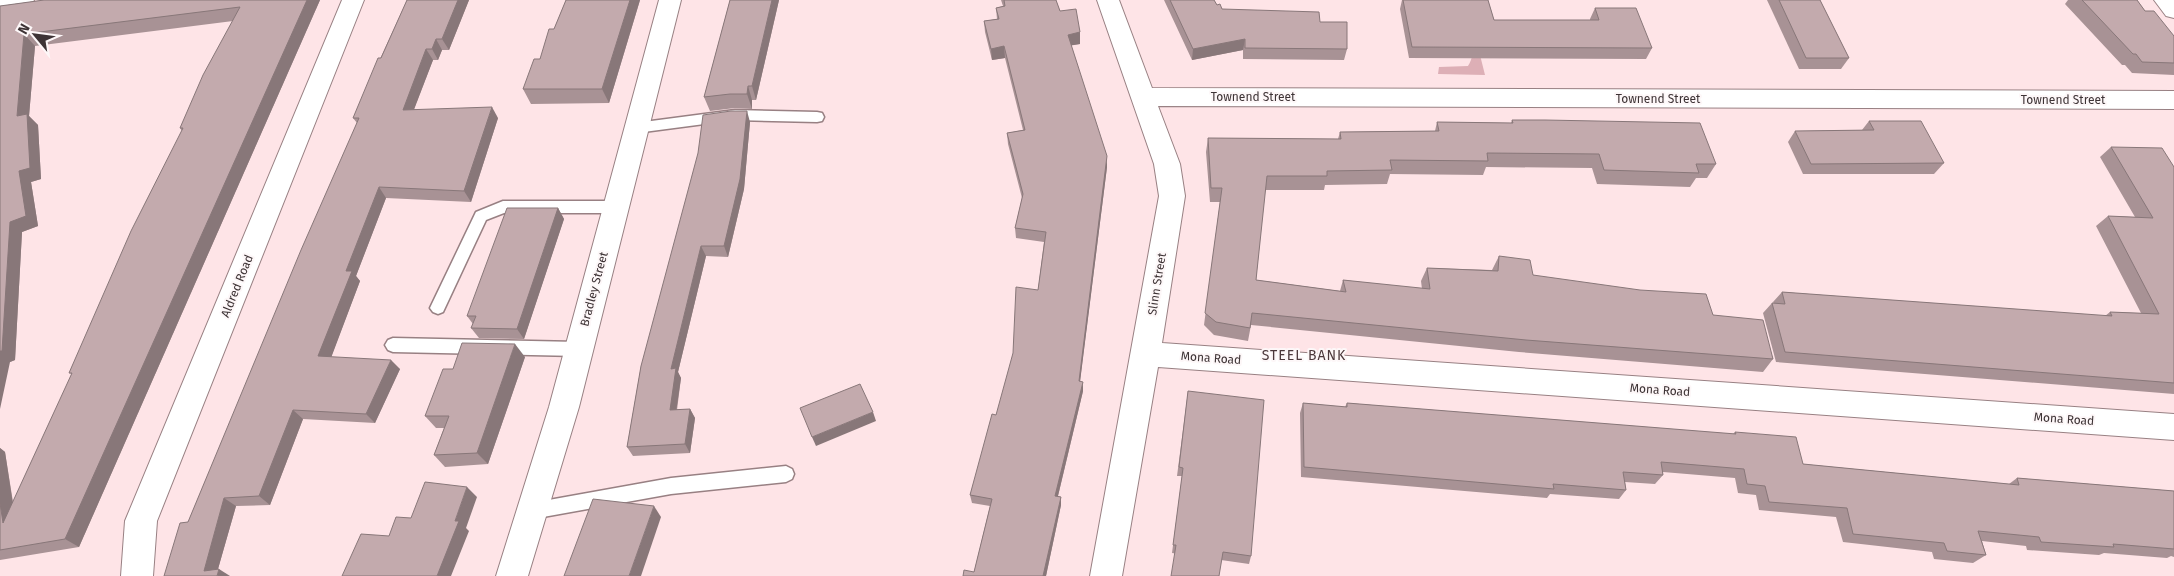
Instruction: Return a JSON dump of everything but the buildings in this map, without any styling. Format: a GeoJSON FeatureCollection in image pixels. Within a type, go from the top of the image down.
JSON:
{"type":"FeatureCollection","features":[{"type":"Feature","properties":{"kind":"street"},"geometry":{"type":"LineString","coordinates":[[0,4],[23,0]]}},
{"type":"Feature","properties":{"kind":"street","name":"Aldred Road"},"geometry":{"type":"LineString","coordinates":[[137,576],[141,521],[353,0]]}},
{"type":"Feature","properties":{"kind":"street","name":"Bradley Street"},"geometry":{"type":"LineString","coordinates":[[512,576],[564,407],[670,0]]}},
{"type":"Feature","properties":{"kind":"street","name":"Slinn Street"},"geometry":{"type":"LineString","coordinates":[[1106,576],[1172,196],[1167,164],[1108,0]]}},
{"type":"Feature","properties":{"kind":"street"},"geometry":{"type":"LineString","coordinates":[[2165,0],[2174,10]]}},
{"type":"Feature","properties":{"kind":"street","name":"Townend Street"},"geometry":{"type":"LineString","coordinates":[[1142,97],[2174,100]]}},
{"type":"Feature","properties":{"kind":"street","name":"Mona Road"},"geometry":{"type":"LineString","coordinates":[[1146,354],[2174,427]]}},
{"type":"Feature","properties":{"kind":"lane"},"geometry":{"type":"LineString","coordinates":[[636,128],[735,114],[817,117]]}},
{"type":"Feature","properties":{"kind":"lane"},"geometry":{"type":"LineString","coordinates":[[438,308],[481,216],[503,207],[616,207]]}},
{"type":"Feature","properties":{"kind":"lane"},"geometry":{"type":"LineString","coordinates":[[393,345],[578,350]]}},
{"type":"Feature","properties":{"kind":"lane"},"geometry":{"type":"LineString","coordinates":[[532,511],[671,486],[786,474]]}},
{"type":"Feature","properties":{"kind":"shaded area"},"geometry":{"type":"Polygon","coordinates":[[[1477,43],[1485,75],[1438,74],[1439,67],[1468,66],[1477,43]]]}},
{"type":"Feature","properties":{"kind":"district","name":"STEEL BANK"},"geometry":{"type":"Point","coordinates":[1304,355]}}]}
